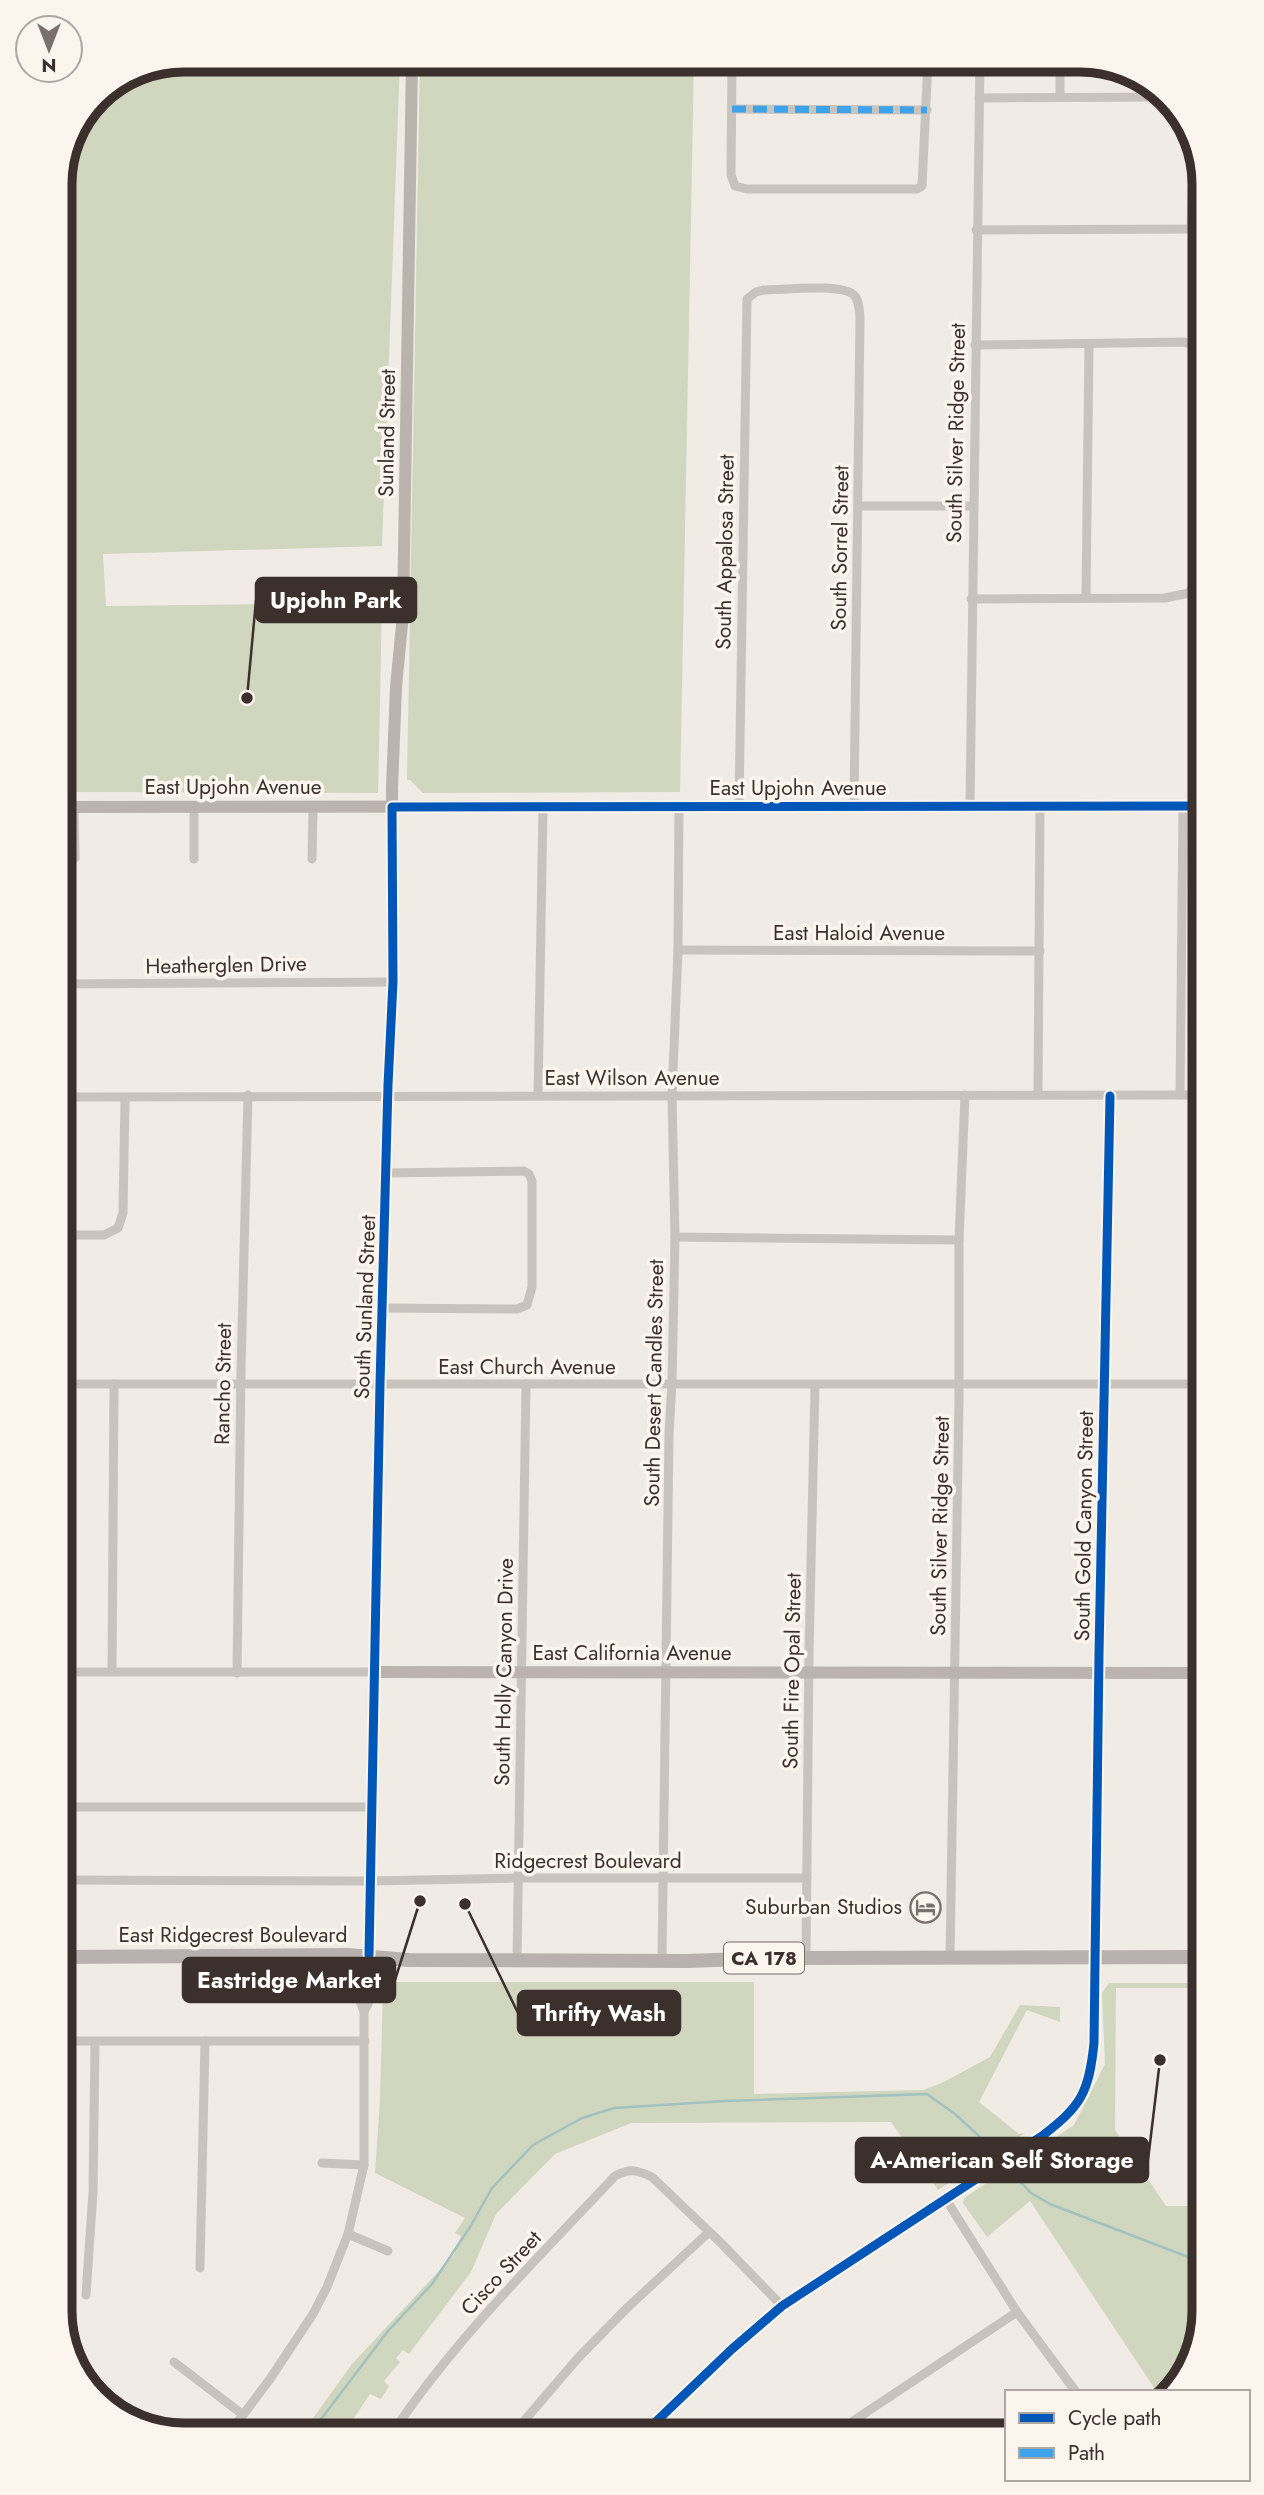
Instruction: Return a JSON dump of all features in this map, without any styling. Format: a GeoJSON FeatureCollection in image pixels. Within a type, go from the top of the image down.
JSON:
{"type":"FeatureCollection","features":[{"type":"Feature","properties":{"kind":"main road","name":"East Ridgecrest Boulevard"},"geometry":{"type":"LineString","coordinates":[[72,1957],[369,1955],[386,1959],[517,1960],[1192,1957]]}},
{"type":"Feature","properties":{"kind":"street","name":"Sunland Street"},"geometry":{"type":"LineString","coordinates":[[392,807],[396,687],[403,614],[412,72]]}},
{"type":"Feature","properties":{"kind":"street"},"geometry":{"type":"LineString","coordinates":[[732,72],[732,181],[735,186],[747,189],[922,186],[928,72]]}},
{"type":"Feature","properties":{"kind":"street","name":"South Silver Ridge Street"},"geometry":{"type":"LineString","coordinates":[[970,806],[980,72]]}},
{"type":"Feature","properties":{"kind":"street"},"geometry":{"type":"LineString","coordinates":[[1060,72],[1060,97]]}},
{"type":"Feature","properties":{"kind":"street"},"geometry":{"type":"LineString","coordinates":[[979,98],[1150,97]]}},
{"type":"Feature","properties":{"kind":"street"},"geometry":{"type":"LineString","coordinates":[[732,109],[927,110]]}},
{"type":"Feature","properties":{"kind":"street"},"geometry":{"type":"LineString","coordinates":[[976,230],[1191,229],[1192,198]]}},
{"type":"Feature","properties":{"kind":"street","name":"South Sorrel Street"},"geometry":{"type":"LineString","coordinates":[[747,299],[763,290],[839,289],[852,293],[857,298],[860,317],[859,506],[854,806]]}},
{"type":"Feature","properties":{"kind":"street","name":"South Appalosa Street"},"geometry":{"type":"LineString","coordinates":[[739,805],[747,299]]}},
{"type":"Feature","properties":{"kind":"street"},"geometry":{"type":"LineString","coordinates":[[975,345],[1184,342],[1192,345]]}},
{"type":"Feature","properties":{"kind":"street"},"geometry":{"type":"LineString","coordinates":[[1086,598],[1089,344]]}},
{"type":"Feature","properties":{"kind":"street"},"geometry":{"type":"LineString","coordinates":[[859,506],[973,506]]}},
{"type":"Feature","properties":{"kind":"street"},"geometry":{"type":"LineString","coordinates":[[971,599],[1177,597],[1189,593],[1192,588]]}},
{"type":"Feature","properties":{"kind":"street"},"geometry":{"type":"LineString","coordinates":[[194,806],[194,859]]}},
{"type":"Feature","properties":{"kind":"street","name":"South Desert Candles Street"},"geometry":{"type":"LineString","coordinates":[[662,1960],[669,1436],[675,1237],[672,1096],[678,950],[679,806]]}},
{"type":"Feature","properties":{"kind":"street"},"geometry":{"type":"LineString","coordinates":[[1038,1095],[1040,806]]}},
{"type":"Feature","properties":{"kind":"street"},"geometry":{"type":"LineString","coordinates":[[1180,1095],[1184,806]]}},
{"type":"Feature","properties":{"kind":"street","name":"East Upjohn Avenue"},"geometry":{"type":"LineString","coordinates":[[74,807],[1192,806]]}},
{"type":"Feature","properties":{"kind":"street"},"geometry":{"type":"LineString","coordinates":[[74,807],[75,858]]}},
{"type":"Feature","properties":{"kind":"street"},"geometry":{"type":"LineString","coordinates":[[312,859],[313,807]]}},
{"type":"Feature","properties":{"kind":"street","name":"South Sunland Street"},"geometry":{"type":"LineString","coordinates":[[372,1807],[380,1384],[393,982],[392,807]]}},
{"type":"Feature","properties":{"kind":"street"},"geometry":{"type":"LineString","coordinates":[[538,1095],[543,808]]}},
{"type":"Feature","properties":{"kind":"street","name":"East Haloid Avenue"},"geometry":{"type":"LineString","coordinates":[[678,950],[1040,951]]}},
{"type":"Feature","properties":{"kind":"street","name":"Heatherglen Drive"},"geometry":{"type":"LineString","coordinates":[[72,984],[393,982]]}},
{"type":"Feature","properties":{"kind":"street","name":"Rancho Street"},"geometry":{"type":"LineString","coordinates":[[237,1673],[248,1095]]}},
{"type":"Feature","properties":{"kind":"street","name":"South Silver Ridge Street"},"geometry":{"type":"LineString","coordinates":[[950,1958],[959,1240],[965,1095]]}},
{"type":"Feature","properties":{"kind":"street","name":"East Wilson Avenue"},"geometry":{"type":"LineString","coordinates":[[72,1097],[1192,1095]]}},
{"type":"Feature","properties":{"kind":"street","name":"South Gold Canyon Street"},"geometry":{"type":"LineString","coordinates":[[654,2423],[722,2358],[782,2306],[1042,2136],[1070,2113],[1084,2095],[1091,2073],[1094,2043],[1110,1096]]}},
{"type":"Feature","properties":{"kind":"street"},"geometry":{"type":"LineString","coordinates":[[72,1235],[104,1235],[118,1228],[123,1213],[125,1098]]}},
{"type":"Feature","properties":{"kind":"street"},"geometry":{"type":"LineString","coordinates":[[383,1308],[517,1309],[527,1305],[532,1287],[530,1176],[524,1171],[386,1173]]}},
{"type":"Feature","properties":{"kind":"street"},"geometry":{"type":"LineString","coordinates":[[675,1237],[959,1240]]}},
{"type":"Feature","properties":{"kind":"street","name":"East Church Avenue"},"geometry":{"type":"LineString","coordinates":[[72,1384],[1192,1384]]}},
{"type":"Feature","properties":{"kind":"street"},"geometry":{"type":"LineString","coordinates":[[112,1672],[114,1384]]}},
{"type":"Feature","properties":{"kind":"street","name":"South Holly Canyon Drive"},"geometry":{"type":"LineString","coordinates":[[517,1960],[526,1384]]}},
{"type":"Feature","properties":{"kind":"street","name":"South Fire Opal Street"},"geometry":{"type":"LineString","coordinates":[[806,1958],[815,1385]]}},
{"type":"Feature","properties":{"kind":"street","name":"East California Avenue"},"geometry":{"type":"LineString","coordinates":[[72,1672],[1192,1672]]}},
{"type":"Feature","properties":{"kind":"street"},"geometry":{"type":"LineString","coordinates":[[72,1807],[372,1807],[369,1955],[359,1971],[358,1999],[364,2011],[364,2165],[348,2234],[327,2287],[313,2314],[270,2379],[237,2423]]}},
{"type":"Feature","properties":{"kind":"street","name":"Ridgecrest Boulevard"},"geometry":{"type":"LineString","coordinates":[[72,1880],[807,1878]]}},
{"type":"Feature","properties":{"kind":"street"},"geometry":{"type":"LineString","coordinates":[[72,2041],[365,2041]]}},
{"type":"Feature","properties":{"kind":"street"},"geometry":{"type":"LineString","coordinates":[[200,2268],[205,2041]]}},
{"type":"Feature","properties":{"kind":"street"},"geometry":{"type":"LineString","coordinates":[[86,2295],[93,2192],[95,2042]]}},
{"type":"Feature","properties":{"kind":"street"},"geometry":{"type":"LineString","coordinates":[[322,2163],[364,2165]]}},
{"type":"Feature","properties":{"kind":"street","name":"Cisco Street"},"geometry":{"type":"LineString","coordinates":[[400,2423],[454,2350],[615,2176],[628,2169],[638,2170],[656,2181],[708,2233]]}},
{"type":"Feature","properties":{"kind":"street"},"geometry":{"type":"LineString","coordinates":[[945,2198],[1017,2312],[1075,2390]]}},
{"type":"Feature","properties":{"kind":"street"},"geometry":{"type":"LineString","coordinates":[[522,2423],[578,2358],[708,2233],[782,2306]]}},
{"type":"Feature","properties":{"kind":"street"},"geometry":{"type":"LineString","coordinates":[[348,2234],[388,2251]]}},
{"type":"Feature","properties":{"kind":"street"},"geometry":{"type":"LineString","coordinates":[[850,2423],[1017,2312]]}},
{"type":"Feature","properties":{"kind":"street"},"geometry":{"type":"LineString","coordinates":[[174,2362],[243,2414]]}},
{"type":"Feature","properties":{"kind":"green space"},"geometry":{"type":"Polygon","coordinates":[[[184,72],[400,72],[382,546],[103,554],[106,606],[382,603],[378,793],[72,792],[72,176],[83,134],[95,116],[110,100],[128,87],[148,78],[184,72]]]}},
{"type":"Feature","properties":{"kind":"green space"},"geometry":{"type":"Polygon","coordinates":[[[420,72],[694,72],[680,792],[423,793],[407,780],[420,72]]]}},
{"type":"Feature","properties":{"kind":"green space"},"geometry":{"type":"Polygon","coordinates":[[[392,1982],[754,1982],[754,2094],[923,2090],[942,2083],[990,2057],[1020,2005],[1060,2007],[1060,2022],[1027,2010],[979,2102],[1019,2134],[1025,2133],[938,2190],[891,2122],[631,2123],[555,2154],[496,2214],[471,2272],[409,2354],[403,2350],[396,2358],[400,2362],[384,2381],[389,2386],[381,2399],[370,2394],[352,2421],[354,2423],[310,2423],[352,2364],[454,2255],[461,2236],[455,2233],[465,2218],[375,2173],[383,1991],[392,1982]]]}},
{"type":"Feature","properties":{"kind":"green space"},"geometry":{"type":"Polygon","coordinates":[[[1109,1983],[1192,1983],[1192,1988],[1116,1988],[1115,2130],[1166,2206],[1192,2206],[1190,2333],[1181,2361],[1159,2390],[1156,2390],[1030,2201],[987,2237],[963,2203],[964,2198],[1074,2125],[1105,2064],[1102,1993],[1109,1983]]]}},
{"type":"Feature","properties":{"kind":"waterway"},"geometry":{"type":"LineString","coordinates":[[318,2423],[388,2331],[432,2284],[492,2188],[533,2145],[582,2118],[614,2108],[927,2094],[955,2114],[994,2150],[1031,2193],[1050,2204],[1192,2258]]}},
{"type":"Feature","properties":{"kind":"marked path"},"geometry":{"type":"LineString","coordinates":[[732,109],[927,110]]}},
{"type":"Feature","properties":{"kind":"cycle path"},"geometry":{"type":"LineString","coordinates":[[369,1955],[380,1384],[393,982],[392,807],[1192,806]]}},
{"type":"Feature","properties":{"kind":"cycle path"},"geometry":{"type":"LineString","coordinates":[[655,2423],[732,2349],[782,2306],[1042,2136],[1074,2107],[1086,2086],[1094,2043],[1110,1096]]}},
{"type":"Feature","properties":{"kind":"place","name":"Upjohn Park"},"geometry":{"type":"Point","coordinates":[247,698]}},
{"type":"Feature","properties":{"kind":"place","name":"Eastridge Market"},"geometry":{"type":"Point","coordinates":[420,1901]}},
{"type":"Feature","properties":{"kind":"place","name":"Thrifty Wash"},"geometry":{"type":"Point","coordinates":[465,1904]}},
{"type":"Feature","properties":{"kind":"place","name":"Suburban Studios"},"geometry":{"type":"Point","coordinates":[925,1907]}},
{"type":"Feature","properties":{"kind":"place","name":"A-American Self Storage"},"geometry":{"type":"Point","coordinates":[1160,2060]}}]}
